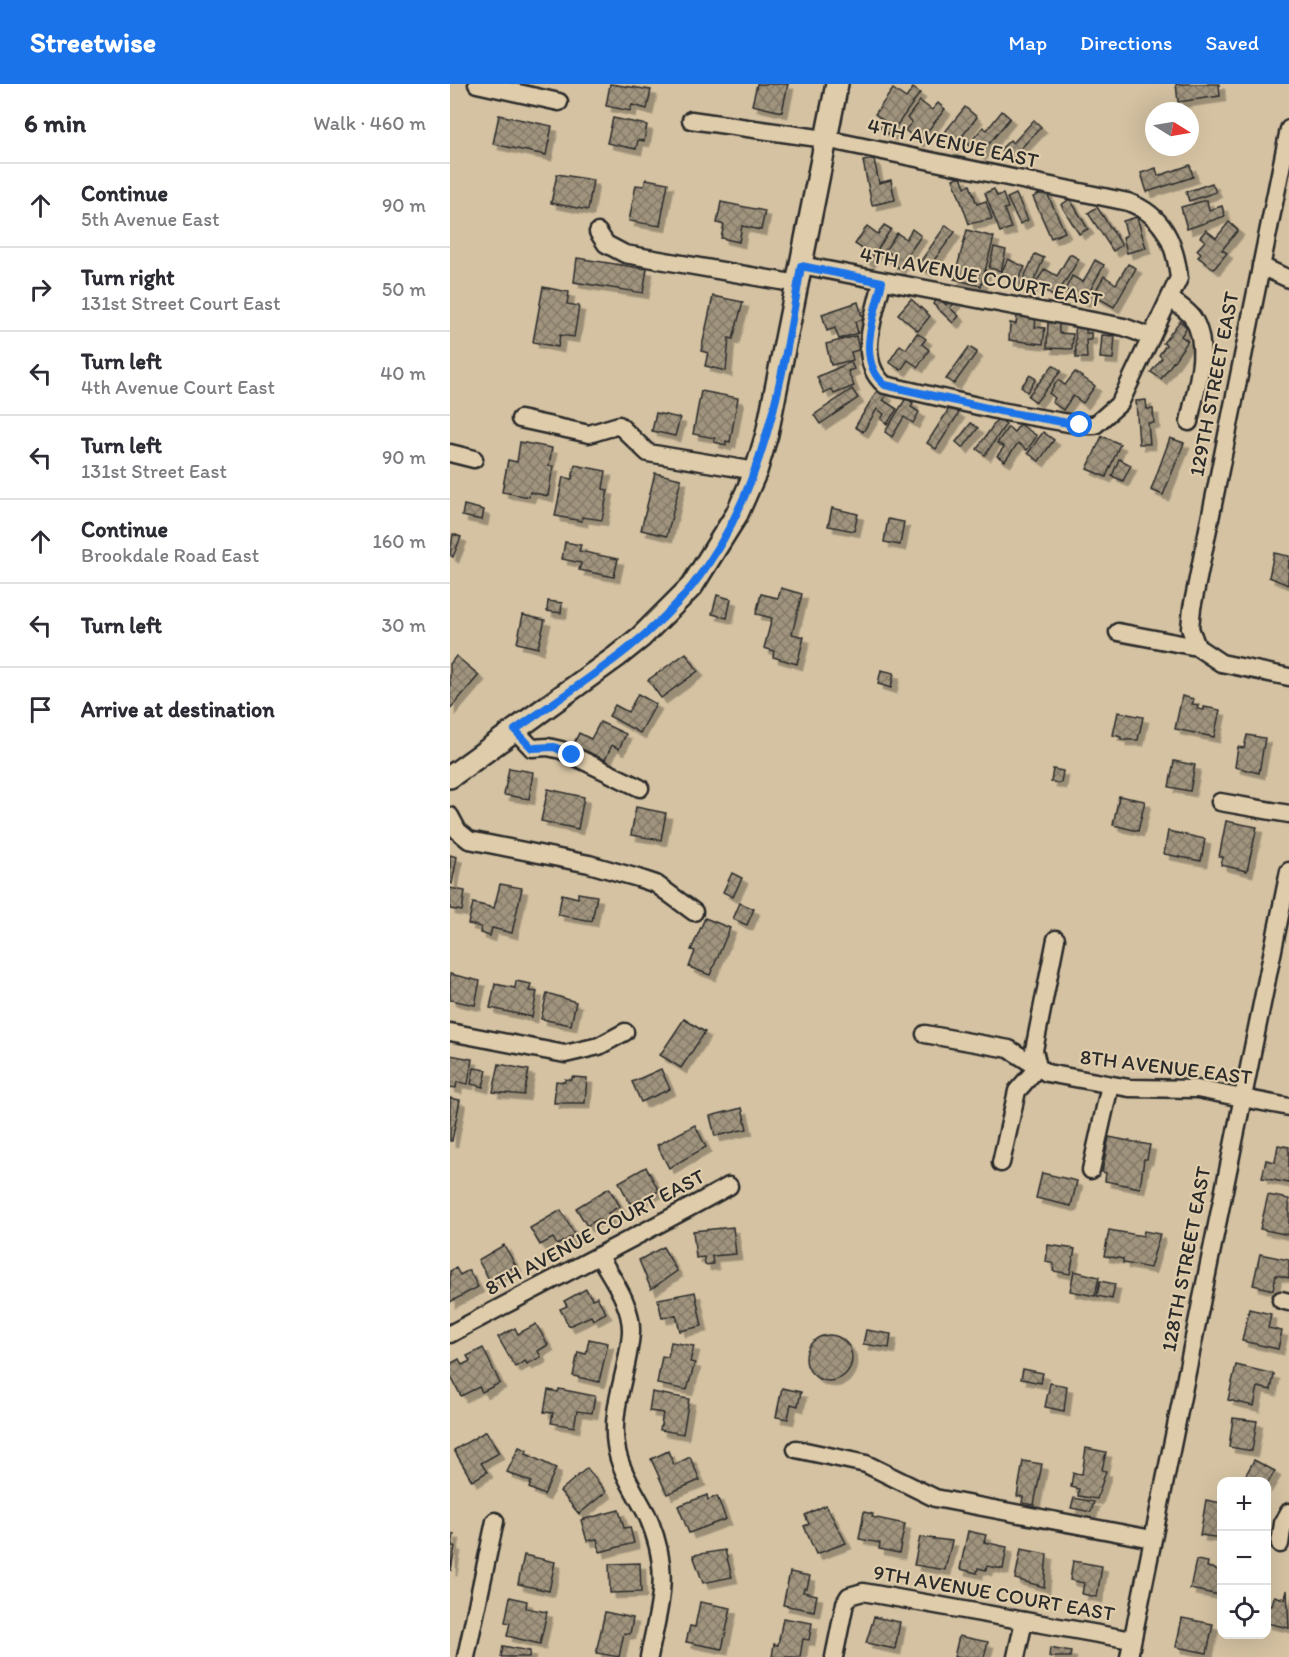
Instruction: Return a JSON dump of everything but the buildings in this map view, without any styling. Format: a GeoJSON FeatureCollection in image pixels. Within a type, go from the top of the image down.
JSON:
{"type":"FeatureCollection","features":[{"type":"Feature","properties":{"kind":"main road"},"geometry":{"type":"LineString","coordinates":[[450,777],[641,637],[684,594],[729,531],[756,471],[777,390],[837,84]]}},
{"type":"Feature","properties":{"kind":"street"},"geometry":{"type":"LineString","coordinates":[[477,84],[559,102]]}},
{"type":"Feature","properties":{"kind":"street","name":"4TH AVENUE EAST"},"geometry":{"type":"LineString","coordinates":[[691,120],[825,139],[1128,202],[1153,214],[1163,225],[1177,257],[1179,278],[1170,299]]}},
{"type":"Feature","properties":{"kind":"street","name":"129TH STREET EAST"},"geometry":{"type":"LineString","coordinates":[[1197,647],[1191,637],[1190,619],[1289,129]]}},
{"type":"Feature","properties":{"kind":"street","name":"4TH AVENUE COURT EAST"},"geometry":{"type":"LineString","coordinates":[[597,232],[606,244],[625,254],[800,275],[882,282],[1124,327],[1151,338]]}},
{"type":"Feature","properties":{"kind":"street"},"geometry":{"type":"LineString","coordinates":[[1261,266],[1289,279]]}},
{"type":"Feature","properties":{"kind":"street"},"geometry":{"type":"LineString","coordinates":[[882,282],[867,355],[877,378],[885,385],[1000,411],[1080,425],[1095,425],[1120,403],[1170,299],[1191,315],[1199,329],[1202,353],[1189,422]]}},
{"type":"Feature","properties":{"kind":"street"},"geometry":{"type":"LineString","coordinates":[[520,419],[589,434],[619,425],[648,453],[756,471]]}},
{"type":"Feature","properties":{"kind":"street"},"geometry":{"type":"LineString","coordinates":[[450,453],[474,459]]}},
{"type":"Feature","properties":{"kind":"street"},"geometry":{"type":"LineString","coordinates":[[1118,632],[1197,647],[1221,663],[1289,676]]}},
{"type":"Feature","properties":{"kind":"street"},"geometry":{"type":"LineString","coordinates":[[515,730],[532,748],[549,747],[561,750],[640,788]]}},
{"type":"Feature","properties":{"kind":"street"},"geometry":{"type":"LineString","coordinates":[[1220,802],[1289,814]]}},
{"type":"Feature","properties":{"kind":"street"},"geometry":{"type":"LineString","coordinates":[[450,816],[458,831],[469,840],[589,864],[639,878],[656,884],[694,912]]}},
{"type":"Feature","properties":{"kind":"street","name":"128TH STREET EAST"},"geometry":{"type":"LineString","coordinates":[[1130,1649],[1289,871]]}},
{"type":"Feature","properties":{"kind":"street"},"geometry":{"type":"LineString","coordinates":[[1001,1163],[1017,1091],[1038,1067],[1034,1059],[1034,1050],[1056,939]]}},
{"type":"Feature","properties":{"kind":"street"},"geometry":{"type":"LineString","coordinates":[[450,1032],[565,1054],[598,1046],[625,1032]]}},
{"type":"Feature","properties":{"kind":"street","name":"8TH AVENUE EAST"},"geometry":{"type":"LineString","coordinates":[[925,1034],[1009,1049],[1047,1073],[1144,1090],[1191,1088],[1289,1107]]}},
{"type":"Feature","properties":{"kind":"street"},"geometry":{"type":"LineString","coordinates":[[1091,1170],[1110,1085]]}},
{"type":"Feature","properties":{"kind":"street","name":"8TH AVENUE COURT EAST"},"geometry":{"type":"LineString","coordinates":[[450,1334],[570,1270],[600,1257],[729,1186]]}},
{"type":"Feature","properties":{"kind":"street"},"geometry":{"type":"LineString","coordinates":[[600,1257],[624,1300],[631,1331],[618,1408],[615,1443],[627,1476],[647,1516],[662,1561],[663,1585],[649,1657]]}},
{"type":"Feature","properties":{"kind":"street"},"geometry":{"type":"LineString","coordinates":[[796,1449],[866,1464],[936,1498],[1152,1539]]}},
{"type":"Feature","properties":{"kind":"street"},"geometry":{"type":"LineString","coordinates":[[1280,1544],[1283,1523],[1289,1512]]}},
{"type":"Feature","properties":{"kind":"street"},"geometry":{"type":"LineString","coordinates":[[466,1657],[495,1521]]}},
{"type":"Feature","properties":{"kind":"street","name":"9TH AVENUE COURT EAST"},"geometry":{"type":"LineString","coordinates":[[834,1657],[849,1596],[863,1592],[885,1594],[1024,1621],[1130,1649]]}},
{"type":"Feature","properties":{"kind":"street"},"geometry":{"type":"LineString","coordinates":[[1016,1657],[1024,1621]]}},
{"type":"Feature","properties":{"kind":"route"},"geometry":{"type":"LineString","coordinates":[[572,755],[554,747],[532,748],[515,730],[641,637],[692,586],[729,531],[756,471],[767,434],[801,266],[882,282],[867,355],[877,378],[885,385],[1000,411],[1080,425]]}}]}
